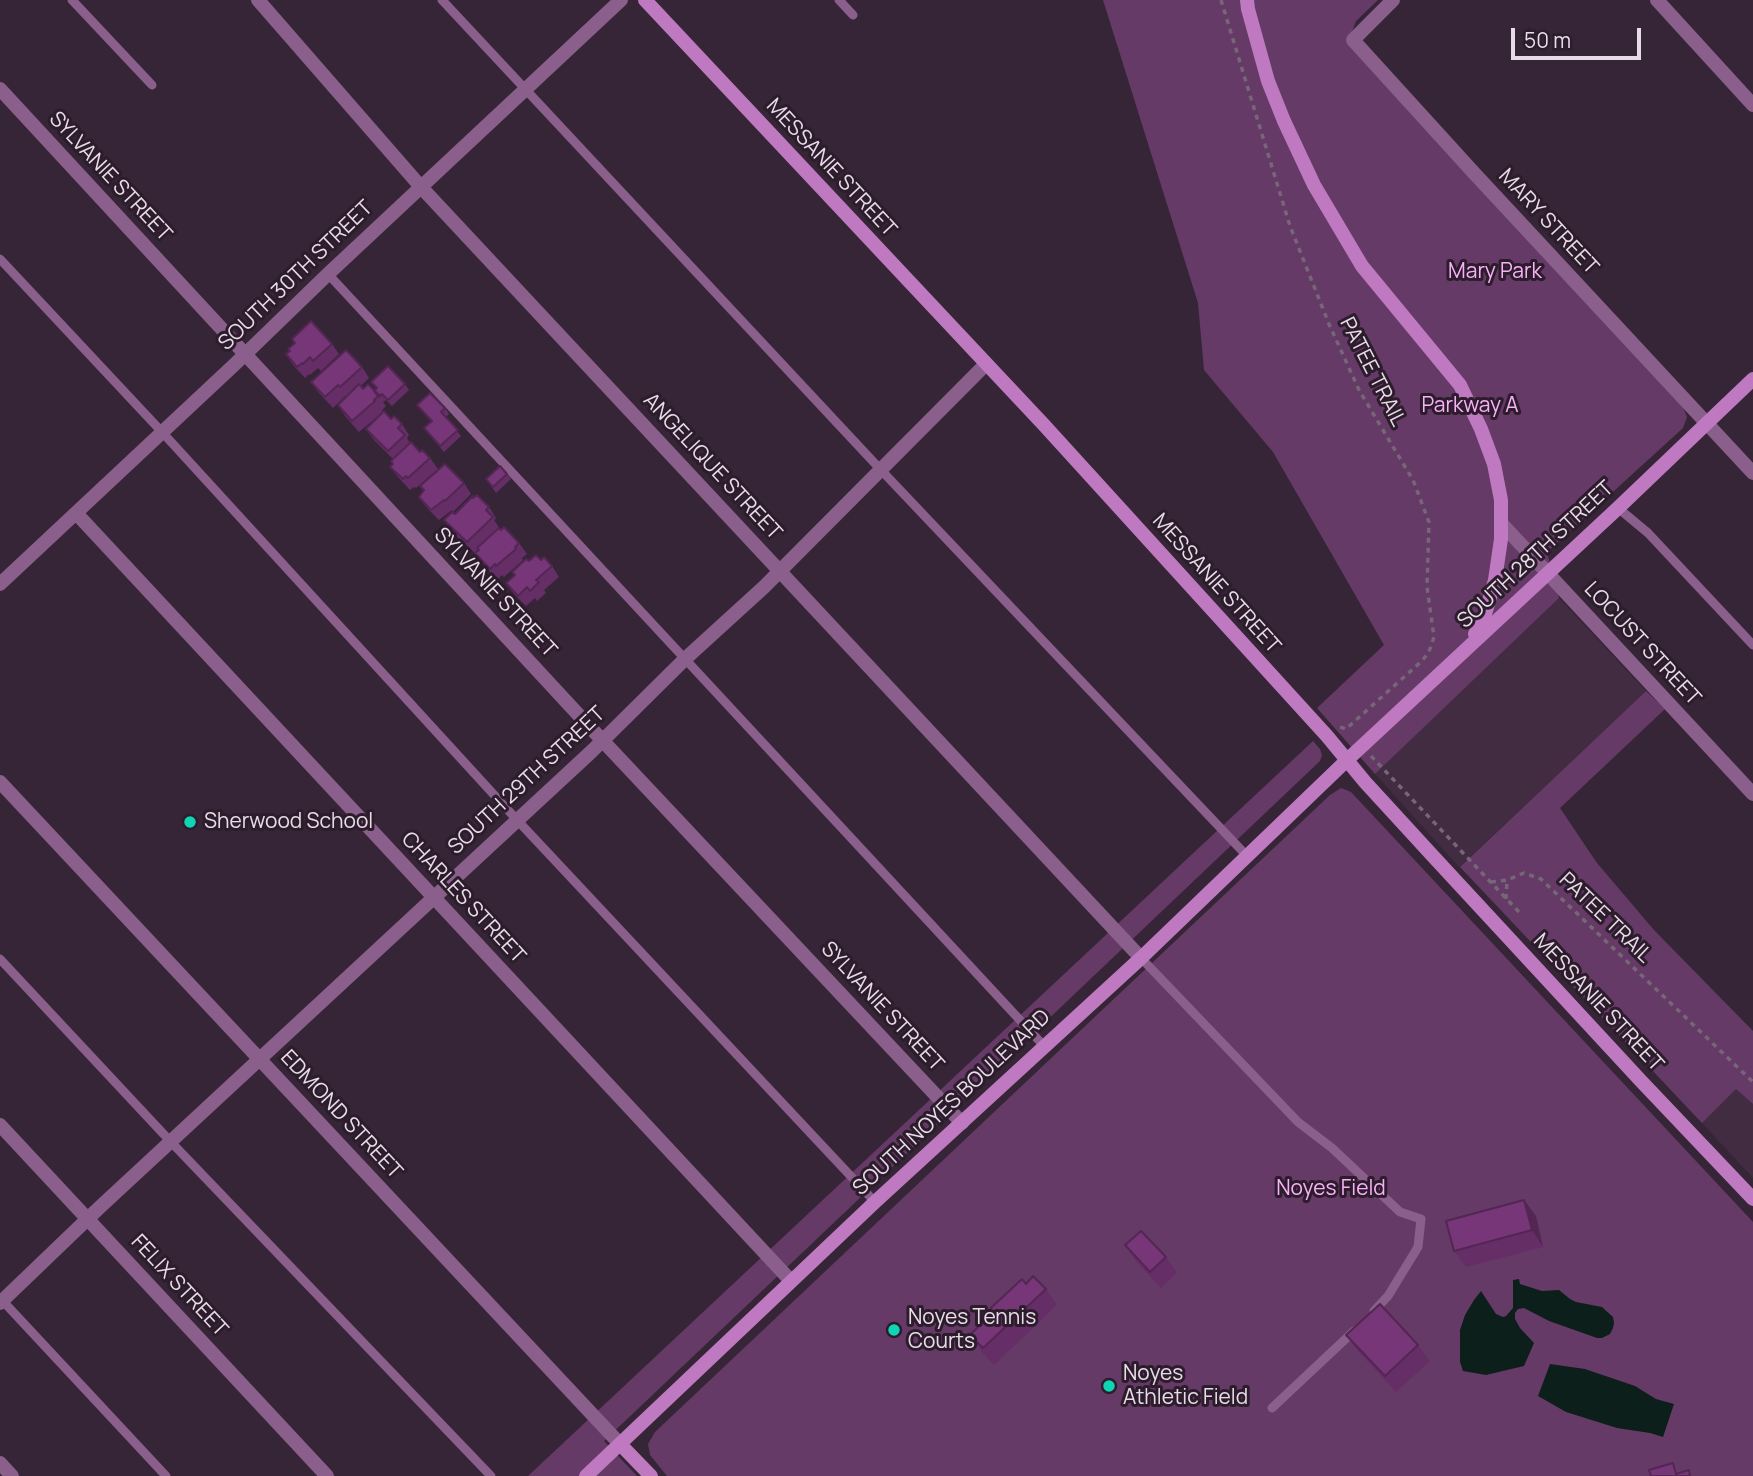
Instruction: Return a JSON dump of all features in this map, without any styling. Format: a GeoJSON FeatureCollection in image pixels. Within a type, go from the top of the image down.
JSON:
{"type":"FeatureCollection","features":[{"type":"Feature","properties":{"kind":"street","name":"ANGELIQUE STREET"},"geometry":{"type":"LineString","coordinates":[[258,0],[421,187],[1141,958]]}},
{"type":"Feature","properties":{"kind":"street","name":"SOUTH 30TH STREET"},"geometry":{"type":"LineString","coordinates":[[0,584],[621,0]]}},
{"type":"Feature","properties":{"kind":"street","name":"MESSANIE STREET"},"geometry":{"type":"LineString","coordinates":[[645,0],[986,364],[1346,761],[1753,1199]]}},
{"type":"Feature","properties":{"kind":"street"},"geometry":{"type":"LineString","coordinates":[[1247,0],[1268,80],[1314,185],[1362,266],[1460,385],[1494,464],[1501,500],[1501,539],[1495,580],[1483,621],[1463,653]]}},
{"type":"Feature","properties":{"kind":"street","name":"MARY STREET"},"geometry":{"type":"LineString","coordinates":[[1393,0],[1353,40],[1753,473]]}},
{"type":"Feature","properties":{"kind":"street"},"geometry":{"type":"LineString","coordinates":[[1657,0],[1753,105]]}},
{"type":"Feature","properties":{"kind":"street","name":"SYLVANIE STREET"},"geometry":{"type":"LineString","coordinates":[[0,89],[962,1123]]}},
{"type":"Feature","properties":{"kind":"street","name":"SOUTH 29TH STREET"},"geometry":{"type":"LineString","coordinates":[[1,1300],[518,821],[780,570],[986,364]]}},
{"type":"Feature","properties":{"kind":"street","name":"SOUTH 28TH STREET"},"geometry":{"type":"LineString","coordinates":[[1346,761],[1753,379]]}},
{"type":"Feature","properties":{"kind":"street","name":"CHARLES STREET"},"geometry":{"type":"LineString","coordinates":[[76,513],[791,1281]]}},
{"type":"Feature","properties":{"kind":"street","name":"LOCUST STREET"},"geometry":{"type":"LineString","coordinates":[[1501,523],[1753,794]]}},
{"type":"Feature","properties":{"kind":"street","name":"SOUTH NOYES BOULEVARD"},"geometry":{"type":"LineString","coordinates":[[586,1476],[875,1202],[1141,958],[1346,761]]}},
{"type":"Feature","properties":{"kind":"street","name":"EDMOND STREET"},"geometry":{"type":"LineString","coordinates":[[0,782],[651,1476]]}},
{"type":"Feature","properties":{"kind":"street","name":"FELIX STREET"},"geometry":{"type":"LineString","coordinates":[[0,1125],[327,1476]]}},
{"type":"Feature","properties":{"kind":"street"},"geometry":{"type":"LineString","coordinates":[[0,1463],[12,1476]]}},
{"type":"Feature","properties":{"kind":"lane"},"geometry":{"type":"LineString","coordinates":[[72,0],[152,85]]}},
{"type":"Feature","properties":{"kind":"lane"},"geometry":{"type":"LineString","coordinates":[[442,0],[881,470],[1247,856]]}},
{"type":"Feature","properties":{"kind":"lane"},"geometry":{"type":"LineString","coordinates":[[839,0],[853,15]]}},
{"type":"Feature","properties":{"kind":"lane"},"geometry":{"type":"LineString","coordinates":[[0,259],[518,821],[875,1202]]}},
{"type":"Feature","properties":{"kind":"lane"},"geometry":{"type":"LineString","coordinates":[[328,274],[1044,1046]]}},
{"type":"Feature","properties":{"kind":"lane"},"geometry":{"type":"LineString","coordinates":[[1618,508],[1648,533],[1753,645]]}},
{"type":"Feature","properties":{"kind":"lane"},"geometry":{"type":"LineString","coordinates":[[1141,958],[1298,1122],[1332,1148],[1400,1212],[1421,1219],[1418,1247],[1388,1296],[1370,1314]]}},
{"type":"Feature","properties":{"kind":"lane"},"geometry":{"type":"LineString","coordinates":[[0,959],[491,1476]]}},
{"type":"Feature","properties":{"kind":"lane"},"geometry":{"type":"LineString","coordinates":[[1,1300],[166,1476]]}},
{"type":"Feature","properties":{"kind":"lane"},"geometry":{"type":"LineString","coordinates":[[1272,1408],[1362,1323]]}},
{"type":"Feature","properties":{"kind":"path","name":"PATEE TRAIL"},"geometry":{"type":"LineString","coordinates":[[1221,0],[1295,238],[1329,324],[1359,390],[1413,480],[1429,522],[1427,587],[1434,637],[1430,649],[1423,660],[1346,729],[1339,726],[1326,736]]}},
{"type":"Feature","properties":{"kind":"path"},"geometry":{"type":"LineString","coordinates":[[1346,729],[1520,913]]}},
{"type":"Feature","properties":{"kind":"path","name":"PATEE TRAIL"},"geometry":{"type":"LineString","coordinates":[[1490,882],[1507,880],[1524,873],[1542,878],[1753,1082]]}},
{"type":"Feature","properties":{"kind":"path"},"geometry":{"type":"LineString","coordinates":[[1506,898],[1507,880]]}},
{"type":"Feature","properties":{"kind":"shaded area"},"geometry":{"type":"Polygon","coordinates":[[[1559,598],[1646,691],[1459,867],[1375,774],[1559,598]]]}},
{"type":"Feature","properties":{"kind":"shaded area"},"geometry":{"type":"Polygon","coordinates":[[[1736,1089],[1753,1104],[1753,1178],[1702,1123],[1736,1089]]]}},
{"type":"Feature","properties":{"kind":"shaded area"},"geometry":{"type":"Polygon","coordinates":[[[1519,1279],[1520,1284],[1542,1291],[1559,1290],[1576,1302],[1602,1307],[1613,1317],[1610,1334],[1597,1338],[1549,1321],[1524,1308],[1518,1309],[1515,1319],[1534,1343],[1524,1366],[1486,1375],[1463,1371],[1460,1362],[1460,1330],[1474,1300],[1481,1291],[1496,1314],[1506,1316],[1513,1308],[1513,1280],[1519,1279]]]}},
{"type":"Feature","properties":{"kind":"shaded area"},"geometry":{"type":"Polygon","coordinates":[[[1550,1364],[1585,1369],[1635,1386],[1656,1399],[1674,1404],[1663,1437],[1617,1428],[1566,1412],[1538,1396],[1550,1364]]]}},
{"type":"Feature","properties":{"kind":"green space","name":"Parkway A"},"geometry":{"type":"Polygon","coordinates":[[[1103,0],[1378,0],[1356,21],[1352,32],[1683,407],[1687,417],[1683,428],[1547,552],[1559,598],[1375,774],[1317,708],[1384,645],[1273,452],[1204,370],[1198,303],[1103,0]]]}},
{"type":"Feature","properties":{"kind":"green space"},"geometry":{"type":"Polygon","coordinates":[[[1646,691],[1665,709],[1560,808],[1597,863],[1654,930],[1753,1031],[1753,1104],[1736,1089],[1702,1123],[1460,867],[1646,691]]]}},
{"type":"Feature","properties":{"kind":"green space"},"geometry":{"type":"Polygon","coordinates":[[[1313,741],[1320,749],[1320,761],[604,1441],[637,1476],[528,1476],[1313,741]]]}},
{"type":"Feature","properties":{"kind":"green space","name":"Noyes Field"},"geometry":{"type":"Polygon","coordinates":[[[1341,788],[1351,792],[1753,1222],[1753,1476],[667,1476],[650,1455],[648,1444],[655,1432],[1330,795],[1341,788]]]}},
{"type":"Feature","properties":{"kind":"building"},"geometry":{"type":"Polygon","coordinates":[[[311,321],[332,344],[313,361],[310,357],[297,367],[286,354],[295,343],[292,339],[311,321]]]}},
{"type":"Feature","properties":{"kind":"building"},"geometry":{"type":"Polygon","coordinates":[[[346,350],[362,367],[325,397],[311,382],[346,350]]]}},
{"type":"Feature","properties":{"kind":"building"},"geometry":{"type":"Polygon","coordinates":[[[388,366],[405,384],[388,400],[382,394],[379,397],[374,391],[377,388],[371,382],[388,366]]]}},
{"type":"Feature","properties":{"kind":"building"},"geometry":{"type":"Polygon","coordinates":[[[359,384],[363,389],[368,384],[379,395],[352,421],[338,405],[359,384]]]}},
{"type":"Feature","properties":{"kind":"building"},"geometry":{"type":"Polygon","coordinates":[[[430,393],[445,408],[441,412],[458,430],[440,446],[424,428],[432,421],[417,405],[430,393]]]}},
{"type":"Feature","properties":{"kind":"building"},"geometry":{"type":"Polygon","coordinates":[[[384,411],[391,419],[394,416],[402,424],[398,428],[405,435],[388,451],[366,429],[384,411]]]}},
{"type":"Feature","properties":{"kind":"building"},"geometry":{"type":"Polygon","coordinates":[[[411,442],[430,458],[408,478],[406,476],[403,479],[390,467],[393,464],[391,461],[411,442]]]}},
{"type":"Feature","properties":{"kind":"building"},"geometry":{"type":"Polygon","coordinates":[[[445,464],[464,483],[431,510],[419,497],[424,490],[420,486],[445,464]]]}},
{"type":"Feature","properties":{"kind":"building"},"geometry":{"type":"Polygon","coordinates":[[[500,466],[507,474],[493,487],[486,479],[500,466]]]}},
{"type":"Feature","properties":{"kind":"building"},"geometry":{"type":"Polygon","coordinates":[[[477,495],[489,507],[486,510],[493,517],[467,542],[444,520],[477,495]]]}},
{"type":"Feature","properties":{"kind":"building"},"geometry":{"type":"Polygon","coordinates":[[[504,527],[519,543],[516,549],[490,569],[475,553],[499,528],[501,530],[504,527]]]}},
{"type":"Feature","properties":{"kind":"building"},"geometry":{"type":"Polygon","coordinates":[[[536,555],[541,560],[544,557],[552,566],[536,580],[539,582],[530,591],[527,587],[518,596],[506,583],[515,575],[512,572],[526,559],[529,561],[536,555]]]}},
{"type":"Feature","properties":{"kind":"building"},"geometry":{"type":"Polygon","coordinates":[[[1524,1200],[1532,1230],[1454,1251],[1446,1221],[1524,1200]]]}},
{"type":"Feature","properties":{"kind":"building"},"geometry":{"type":"Polygon","coordinates":[[[1141,1231],[1166,1257],[1150,1272],[1125,1245],[1141,1231]]]}},
{"type":"Feature","properties":{"kind":"building"},"geometry":{"type":"Polygon","coordinates":[[[1033,1276],[1046,1289],[983,1348],[970,1335],[981,1324],[978,1320],[1022,1279],[1026,1284],[1033,1276]]]}},
{"type":"Feature","properties":{"kind":"building"},"geometry":{"type":"Polygon","coordinates":[[[1380,1304],[1418,1345],[1385,1376],[1346,1335],[1380,1304]]]}},
{"type":"Feature","properties":{"kind":"building"},"geometry":{"type":"Polygon","coordinates":[[[1673,1463],[1676,1474],[1689,1470],[1690,1476],[1651,1476],[1649,1470],[1673,1463]]]}},
{"type":"Feature","properties":{"kind":"place","name":"Sherwood School"},"geometry":{"type":"Point","coordinates":[190,822]}},
{"type":"Feature","properties":{"kind":"place","name":"Noyes Tennis Courts"},"geometry":{"type":"Point","coordinates":[894,1330]}},
{"type":"Feature","properties":{"kind":"place","name":"Noyes Athletic Field"},"geometry":{"type":"Point","coordinates":[1109,1386]}},
{"type":"Feature","properties":{"kind":"park label","name":"Mary Park"},"geometry":{"type":"Point","coordinates":[1495,272]}}]}
